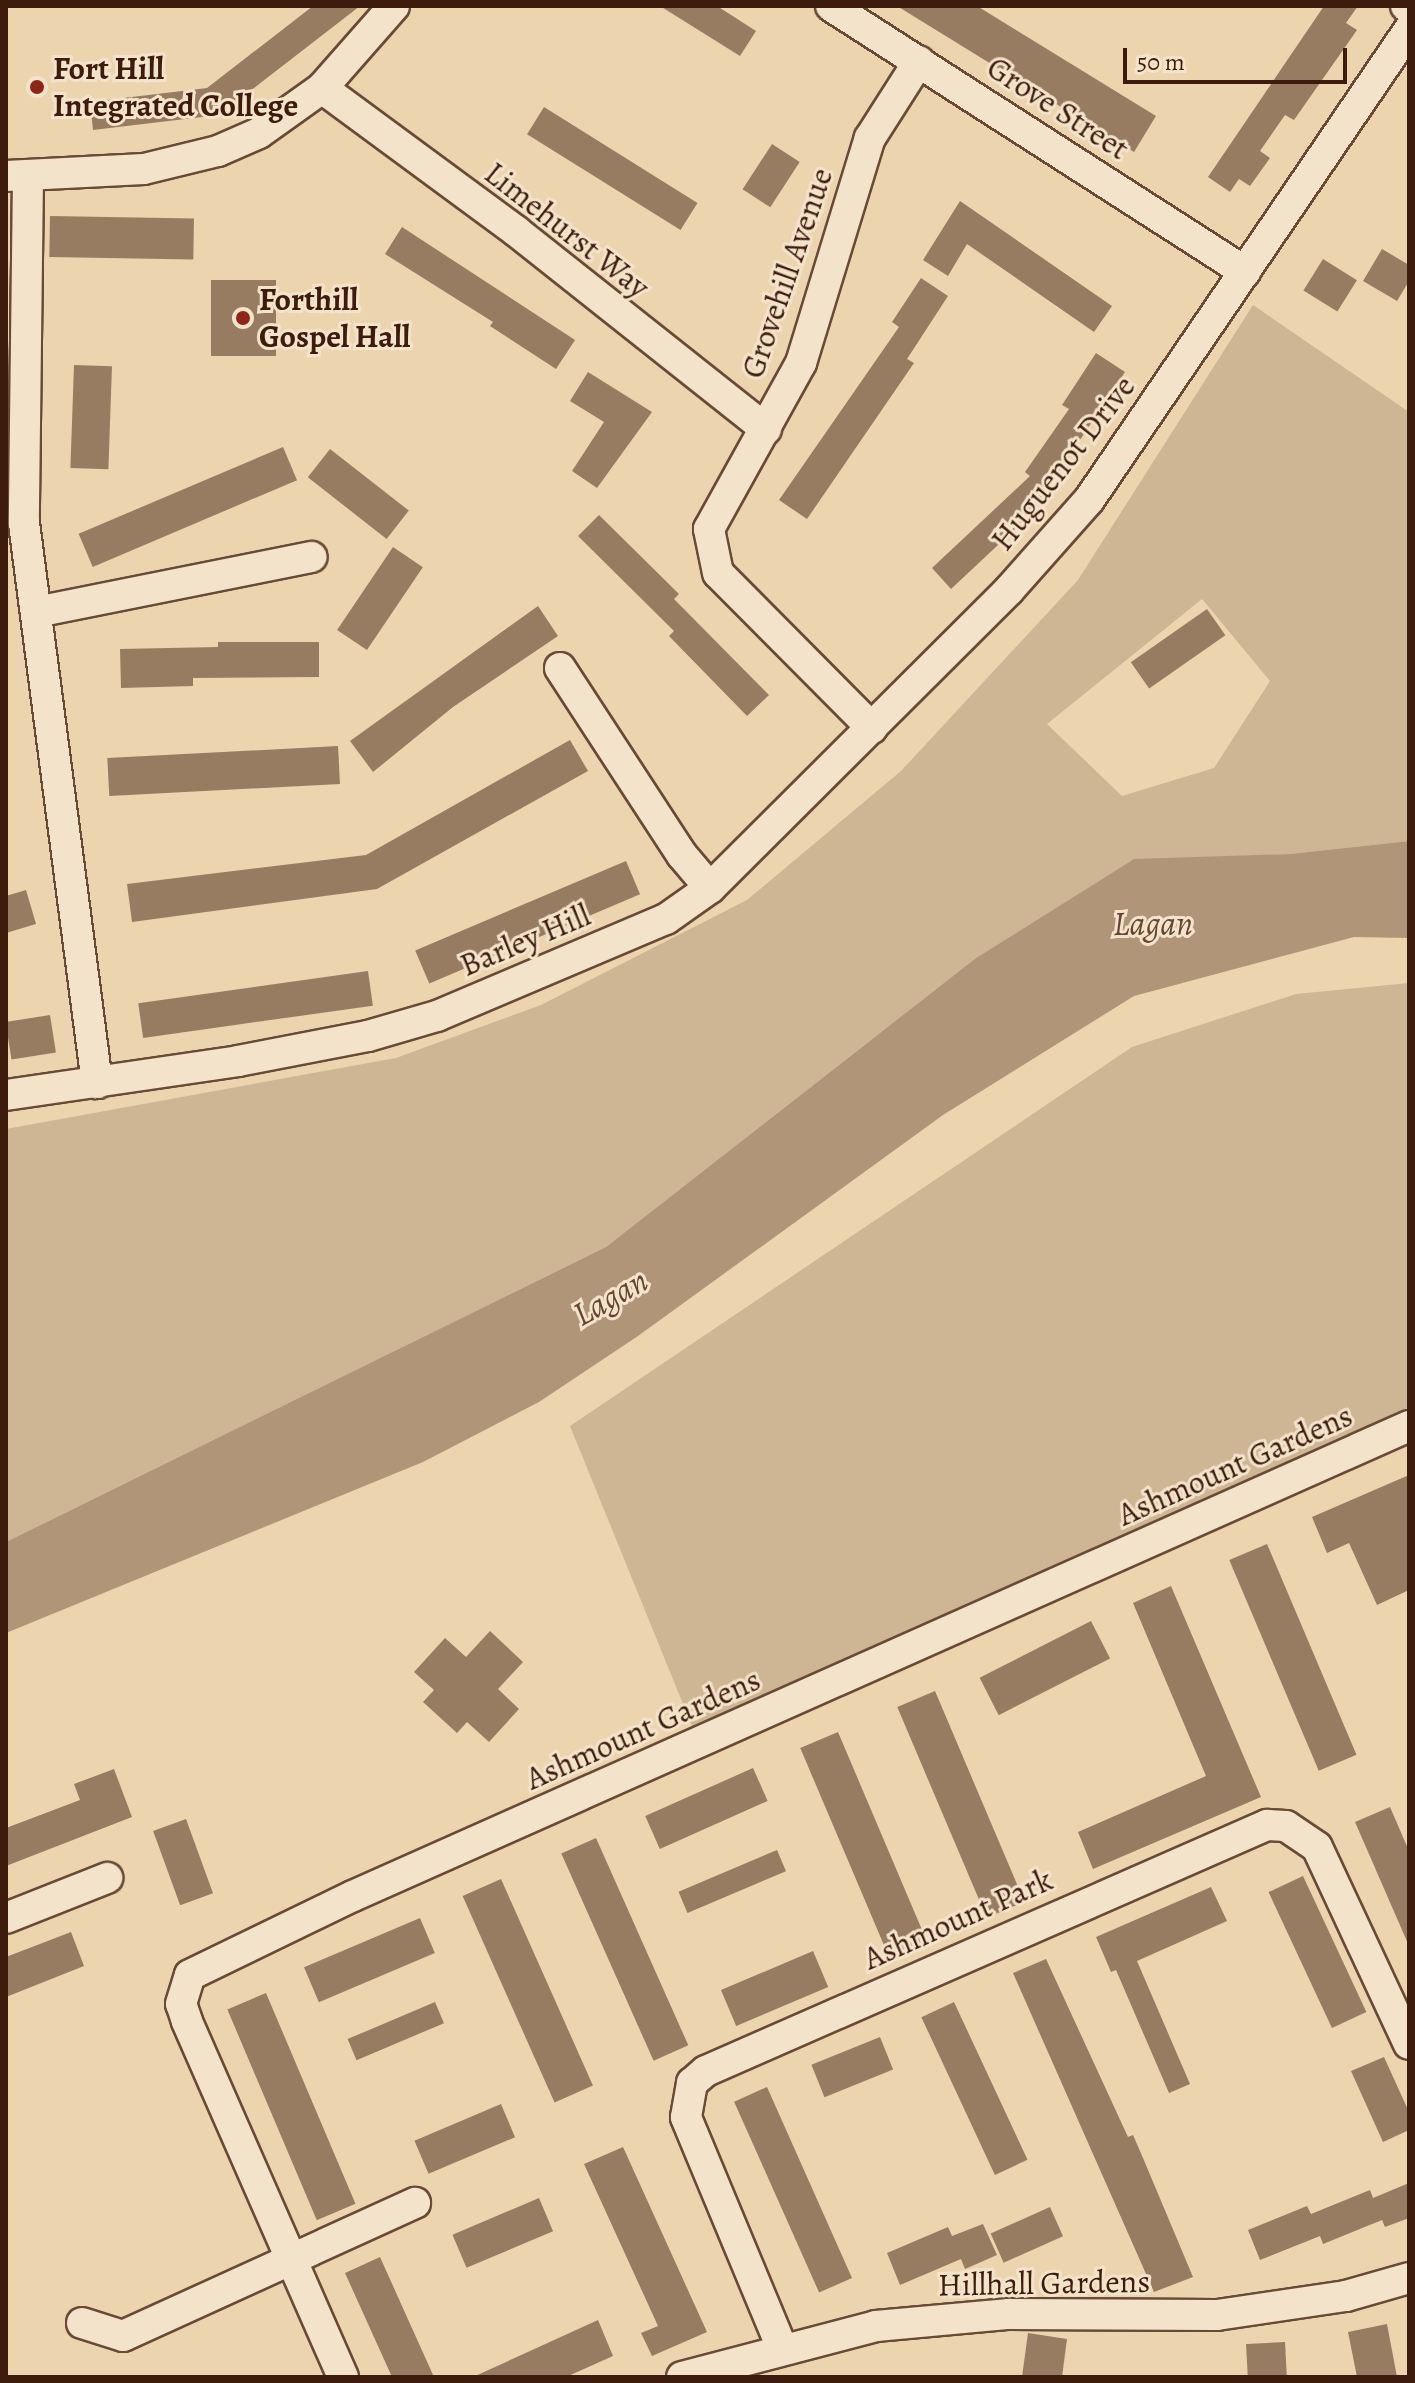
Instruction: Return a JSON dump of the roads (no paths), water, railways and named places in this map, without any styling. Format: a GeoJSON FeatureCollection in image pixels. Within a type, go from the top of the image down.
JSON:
{"type":"FeatureCollection","features":[{"type":"Feature","properties":{"kind":"street"},"geometry":{"type":"LineString","coordinates":[[97,1083],[24,523],[17,177],[144,169],[218,151],[259,133],[322,88],[394,6]]}},
{"type":"Feature","properties":{"kind":"street","name":"Grove Street"},"geometry":{"type":"LineString","coordinates":[[831,6],[1245,272]]}},
{"type":"Feature","properties":{"kind":"street","name":"Huguenot Drive"},"geometry":{"type":"LineString","coordinates":[[710,888],[1050,547],[1089,500],[1409,30]]}},
{"type":"Feature","properties":{"kind":"street","name":"Grovehill Avenue"},"geometry":{"type":"LineString","coordinates":[[872,728],[718,573],[710,552],[716,510],[766,429],[801,363],[870,138],[919,61]]}},
{"type":"Feature","properties":{"kind":"street","name":"Limehurst Way"},"geometry":{"type":"LineString","coordinates":[[322,88],[516,231],[766,429]]}},
{"type":"Feature","properties":{"kind":"street"},"geometry":{"type":"LineString","coordinates":[[36,612],[312,557]]}},
{"type":"Feature","properties":{"kind":"street"},"geometry":{"type":"LineString","coordinates":[[560,668],[682,855],[710,888]]}},
{"type":"Feature","properties":{"kind":"street","name":"Barley Hill"},"geometry":{"type":"LineString","coordinates":[[6,1095],[97,1083],[368,1036],[437,1016],[666,919],[710,888]]}},
{"type":"Feature","properties":{"kind":"street","name":"Ashmount Gardens"},"geometry":{"type":"LineString","coordinates":[[343,2377],[187,2021],[182,1996],[190,1975],[311,1915],[1409,1426]]}},
{"type":"Feature","properties":{"kind":"street","name":"Ashmount Park"},"geometry":{"type":"LineString","coordinates":[[782,2348],[686,2117],[692,2083],[706,2071],[1267,1825],[1286,1826],[1317,1847],[1409,2044]]}},
{"type":"Feature","properties":{"kind":"street"},"geometry":{"type":"LineString","coordinates":[[6,1918],[107,1878]]}},
{"type":"Feature","properties":{"kind":"street"},"geometry":{"type":"LineString","coordinates":[[82,2323],[123,2336],[415,2203]]}},
{"type":"Feature","properties":{"kind":"street","name":"Hillhall Gardens"},"geometry":{"type":"LineString","coordinates":[[682,2377],[848,2331],[968,2316],[1217,2315],[1346,2296],[1409,2278]]}},
{"type":"Feature","properties":{"kind":"water","name":"Lagan"},"geometry":{"type":"Polygon","coordinates":[[[1409,841],[1409,938],[1354,937],[1134,996],[943,1115],[638,1336],[539,1402],[423,1462],[6,1633],[6,1542],[606,1247],[976,958],[1134,859],[1290,854],[1409,841]]]}},
{"type":"Feature","properties":{"kind":"place","name":"Fort Hill Integrated College"},"geometry":{"type":"Point","coordinates":[37,87]}},
{"type":"Feature","properties":{"kind":"place","name":"Forthill Gospel Hall"},"geometry":{"type":"Point","coordinates":[243,318]}}]}
